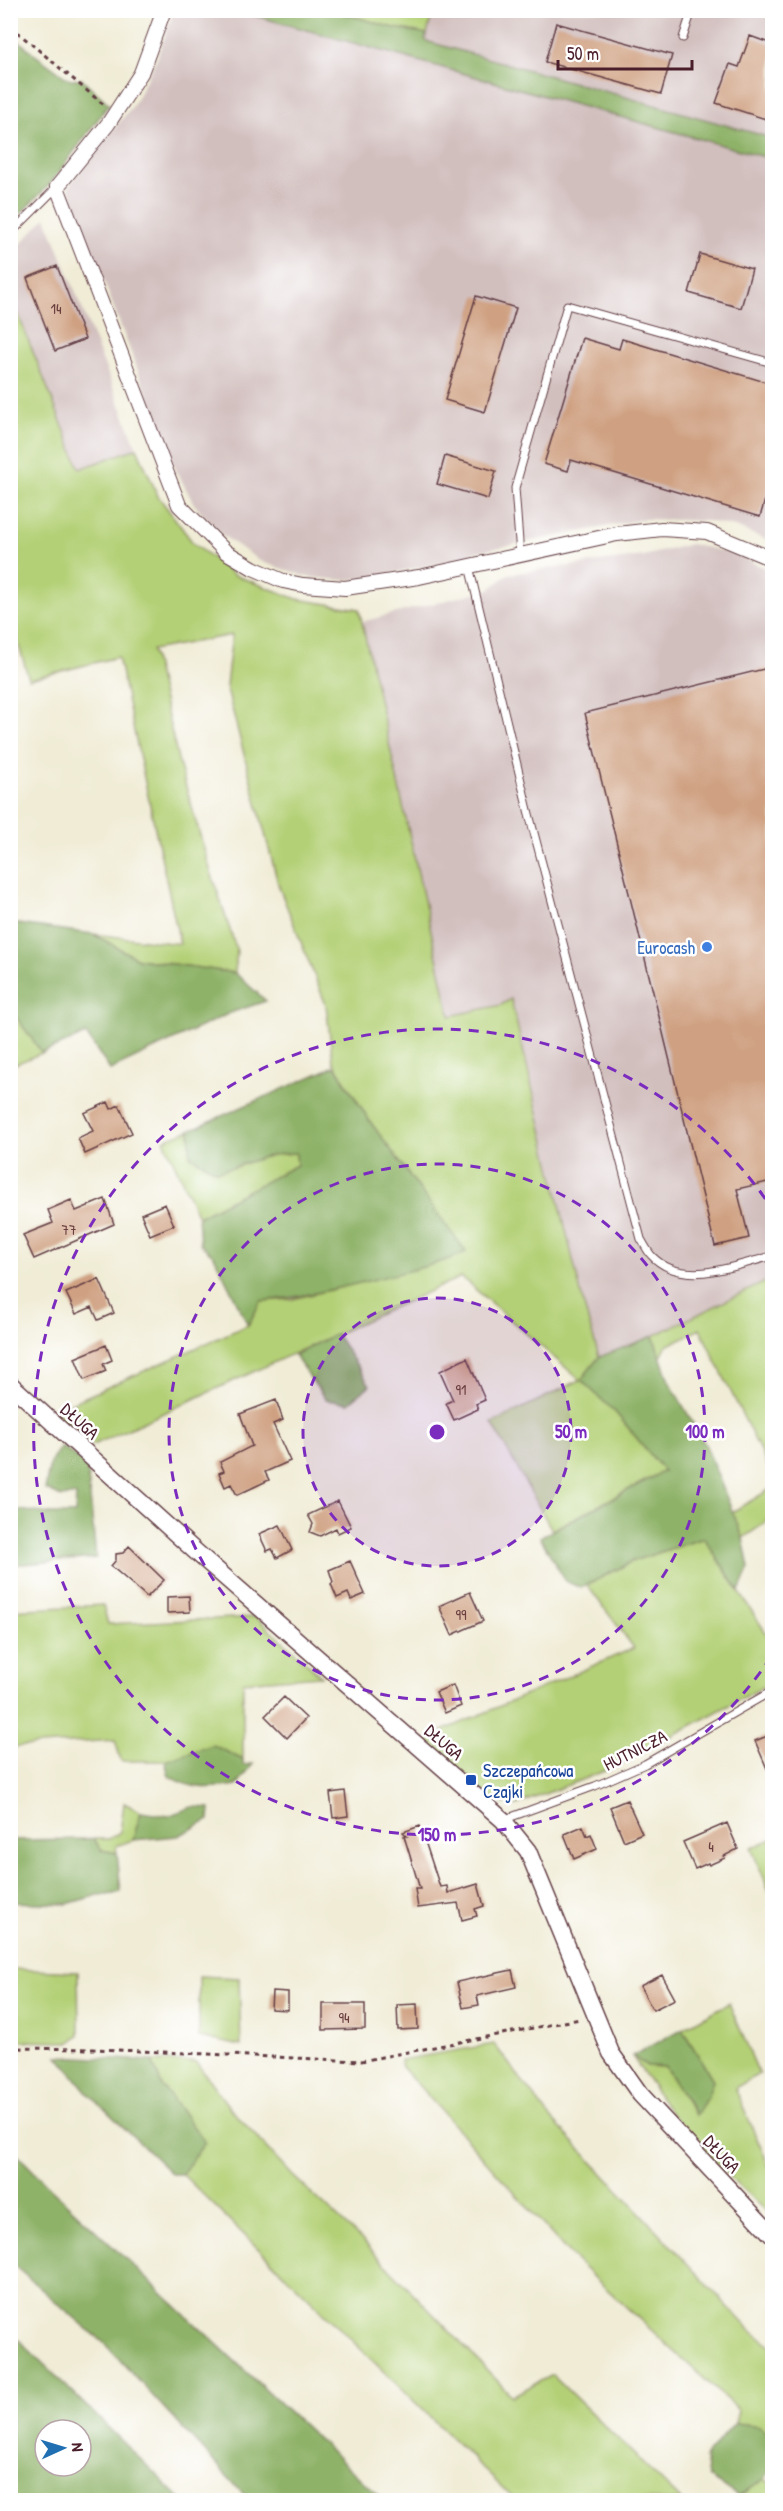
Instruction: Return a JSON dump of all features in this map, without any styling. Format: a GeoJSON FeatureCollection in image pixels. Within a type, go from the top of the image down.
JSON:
{"type":"FeatureCollection","features":[{"type":"Feature","properties":{"kind":"street"},"geometry":{"type":"LineString","coordinates":[[163,13],[141,73],[114,114],[57,187],[179,505],[226,552],[253,568],[283,581],[345,588],[419,577],[617,534],[662,529],[707,532],[772,559]]}},
{"type":"Feature","properties":{"kind":"street","name":"DŁUGA"},"geometry":{"type":"LineString","coordinates":[[10,1384],[195,1551],[503,1820],[528,1851],[611,2053],[640,2094],[772,2235]]}},
{"type":"Feature","properties":{"kind":"lane"},"geometry":{"type":"LineString","coordinates":[[683,38],[692,10]]}},
{"type":"Feature","properties":{"kind":"lane"},"geometry":{"type":"LineString","coordinates":[[10,234],[57,187]]}},
{"type":"Feature","properties":{"kind":"lane"},"geometry":{"type":"LineString","coordinates":[[520,555],[515,488],[567,305],[772,363]]}},
{"type":"Feature","properties":{"kind":"lane"},"geometry":{"type":"LineString","coordinates":[[470,566],[528,810],[641,1239],[651,1256],[681,1272],[702,1273],[772,1256]]}},
{"type":"Feature","properties":{"kind":"lane","name":"HUTNICZA"},"geometry":{"type":"LineString","coordinates":[[503,1820],[595,1786],[645,1764],[772,1691]]}},
{"type":"Feature","properties":{"kind":"path"},"geometry":{"type":"LineString","coordinates":[[10,26],[114,114]]}},
{"type":"Feature","properties":{"kind":"path"},"geometry":{"type":"LineString","coordinates":[[10,2048],[131,2050],[361,2061],[587,2018],[595,2012]]}},
{"type":"Feature","properties":{"kind":"shaded area"},"geometry":{"type":"Polygon","coordinates":[[[174,10],[238,11],[772,159],[772,542],[735,527],[708,521],[645,519],[476,552],[464,558],[369,578],[341,580],[307,577],[262,562],[222,535],[194,504],[175,468],[68,187],[134,104],[157,58],[174,10]]]}},
{"type":"Feature","properties":{"kind":"shaded area"},"geometry":{"type":"Polygon","coordinates":[[[433,11],[772,11],[772,138],[429,42],[425,39],[433,11]]]}},
{"type":"Feature","properties":{"kind":"shaded area"},"geometry":{"type":"Polygon","coordinates":[[[46,217],[137,448],[80,470],[11,294],[10,255],[46,217]]]}},
{"type":"Feature","properties":{"kind":"shaded area"},"geometry":{"type":"Polygon","coordinates":[[[691,544],[732,553],[772,571],[772,1279],[653,1336],[599,1357],[584,1306],[512,1000],[501,1005],[450,1016],[361,622],[490,589],[508,574],[643,556],[691,544]]]}},
{"type":"Feature","properties":{"kind":"green space"},"geometry":{"type":"Polygon","coordinates":[[[238,11],[336,11],[390,27],[427,34],[425,39],[429,42],[772,138],[772,159],[238,11]]]}},
{"type":"Feature","properties":{"kind":"green space"},"geometry":{"type":"Polygon","coordinates":[[[336,11],[433,11],[427,34],[390,27],[336,11]]]}},
{"type":"Feature","properties":{"kind":"green space"},"geometry":{"type":"Polygon","coordinates":[[[10,33],[68,79],[82,79],[109,104],[50,184],[11,223],[10,33]]]}},
{"type":"Feature","properties":{"kind":"green space"},"geometry":{"type":"Polygon","coordinates":[[[10,294],[80,469],[137,448],[158,496],[193,543],[234,575],[297,599],[359,609],[450,1016],[501,1005],[511,999],[584,1306],[599,1357],[581,1380],[616,1413],[664,1471],[552,1530],[492,1423],[580,1380],[461,1277],[93,1445],[56,1415],[65,1406],[248,1325],[261,1301],[293,1299],[387,1276],[369,1120],[333,1062],[326,1005],[279,887],[226,686],[232,635],[152,650],[179,763],[237,951],[235,973],[138,959],[93,934],[180,944],[118,657],[29,679],[11,620],[10,294]]]}},
{"type":"Feature","properties":{"kind":"green space"},"geometry":{"type":"Polygon","coordinates":[[[11,923],[93,934],[138,959],[235,973],[266,1001],[230,1013],[110,1070],[86,1034],[42,1053],[11,1010],[11,923]]]}},
{"type":"Feature","properties":{"kind":"green space"},"geometry":{"type":"Polygon","coordinates":[[[10,1010],[42,1053],[11,1066],[10,1010]]]}},
{"type":"Feature","properties":{"kind":"green space"},"geometry":{"type":"Polygon","coordinates":[[[335,1066],[369,1120],[466,1252],[431,1265],[344,1287],[261,1301],[248,1325],[214,1256],[200,1244],[198,1217],[297,1165],[296,1153],[265,1157],[217,1171],[190,1156],[190,1130],[335,1066]]]}},
{"type":"Feature","properties":{"kind":"green space"},"geometry":{"type":"Polygon","coordinates":[[[190,1130],[190,1156],[234,1168],[265,1155],[296,1153],[297,1165],[198,1217],[164,1140],[190,1130]]]}},
{"type":"Feature","properties":{"kind":"green space"},"geometry":{"type":"Polygon","coordinates":[[[765,1282],[772,1286],[772,1475],[700,1329],[666,1346],[661,1357],[653,1336],[765,1282]]]}},
{"type":"Feature","properties":{"kind":"green space"},"geometry":{"type":"Polygon","coordinates":[[[336,1334],[370,1385],[349,1403],[326,1400],[294,1355],[336,1334]]]}},
{"type":"Feature","properties":{"kind":"green space"},"geometry":{"type":"Polygon","coordinates":[[[653,1336],[669,1381],[706,1446],[743,1538],[749,1568],[739,1591],[704,1538],[633,1561],[581,1588],[565,1581],[540,1537],[664,1471],[616,1413],[581,1380],[599,1357],[653,1336]]]}},
{"type":"Feature","properties":{"kind":"green space"},"geometry":{"type":"Polygon","coordinates":[[[61,1446],[87,1466],[96,1558],[11,1565],[11,1509],[51,1514],[75,1514],[76,1495],[61,1497],[45,1489],[50,1463],[61,1446]]]}},
{"type":"Feature","properties":{"kind":"green space"},"geometry":{"type":"Polygon","coordinates":[[[772,1488],[772,1518],[743,1538],[732,1512],[772,1488]]]}},
{"type":"Feature","properties":{"kind":"green space"},"geometry":{"type":"Polygon","coordinates":[[[704,1538],[772,1642],[772,1682],[612,1768],[516,1805],[498,1803],[485,1795],[425,1743],[431,1736],[634,1648],[587,1585],[633,1561],[704,1538]]]}},
{"type":"Feature","properties":{"kind":"green space"},"geometry":{"type":"Polygon","coordinates":[[[103,1605],[108,1624],[256,1617],[321,1676],[243,1682],[243,1760],[213,1745],[165,1761],[121,1761],[115,1740],[11,1747],[11,1610],[103,1605]]]}},
{"type":"Feature","properties":{"kind":"green space"},"geometry":{"type":"Polygon","coordinates":[[[213,1745],[243,1760],[243,1765],[253,1764],[237,1785],[194,1786],[169,1776],[165,1761],[213,1745]]]}},
{"type":"Feature","properties":{"kind":"green space"},"geometry":{"type":"Polygon","coordinates":[[[124,1803],[141,1812],[133,1840],[116,1846],[117,1853],[101,1850],[94,1839],[109,1839],[120,1832],[124,1803]]]}},
{"type":"Feature","properties":{"kind":"green space"},"geometry":{"type":"Polygon","coordinates":[[[192,1807],[210,1808],[209,1820],[178,1836],[133,1840],[141,1812],[168,1816],[192,1807]]]}},
{"type":"Feature","properties":{"kind":"green space"},"geometry":{"type":"Polygon","coordinates":[[[94,1839],[101,1850],[117,1853],[121,1892],[98,1895],[67,1904],[11,1902],[11,1840],[94,1839]]]}},
{"type":"Feature","properties":{"kind":"green space"},"geometry":{"type":"Polygon","coordinates":[[[772,1839],[772,1897],[751,1848],[772,1839]]]}},
{"type":"Feature","properties":{"kind":"green space"},"geometry":{"type":"Polygon","coordinates":[[[11,1969],[78,1972],[79,2035],[71,2042],[11,2041],[11,1969]]]}},
{"type":"Feature","properties":{"kind":"green space"},"geometry":{"type":"Polygon","coordinates":[[[199,1976],[239,1978],[241,2046],[199,2037],[199,1976]]]}},
{"type":"Feature","properties":{"kind":"green space"},"geometry":{"type":"Polygon","coordinates":[[[729,2003],[759,2074],[735,2088],[772,2173],[772,2216],[724,2172],[670,2112],[632,2056],[647,2066],[665,2067],[695,2115],[713,2080],[682,2029],[729,2003]]]}},
{"type":"Feature","properties":{"kind":"green space"},"geometry":{"type":"Polygon","coordinates":[[[682,2029],[713,2080],[708,2096],[696,2115],[665,2067],[647,2066],[632,2056],[682,2029]]]}},
{"type":"Feature","properties":{"kind":"green space"},"geometry":{"type":"Polygon","coordinates":[[[494,2044],[548,2115],[748,2328],[772,2346],[772,2439],[760,2426],[735,2423],[738,2410],[571,2256],[402,2067],[400,2060],[494,2044]]]}},
{"type":"Feature","properties":{"kind":"green space"},"geometry":{"type":"Polygon","coordinates":[[[58,2056],[152,2061],[162,2086],[205,2142],[182,2174],[172,2174],[87,2092],[58,2056]]]}},
{"type":"Feature","properties":{"kind":"green space"},"geometry":{"type":"Polygon","coordinates":[[[152,2061],[196,2062],[229,2107],[293,2176],[362,2240],[512,2396],[552,2375],[681,2500],[515,2500],[182,2174],[205,2142],[162,2086],[152,2061]]]}},
{"type":"Feature","properties":{"kind":"green space"},"geometry":{"type":"Polygon","coordinates":[[[11,2148],[47,2185],[383,2500],[249,2500],[104,2343],[11,2263],[11,2148]]]}},
{"type":"Feature","properties":{"kind":"green space"},"geometry":{"type":"Polygon","coordinates":[[[10,2331],[182,2500],[11,2500],[10,2331]]]}},
{"type":"Feature","properties":{"kind":"green space"},"geometry":{"type":"Polygon","coordinates":[[[735,2423],[760,2426],[772,2439],[768,2475],[764,2480],[738,2496],[708,2477],[705,2457],[735,2423]]]}},
{"type":"Feature","properties":{"kind":"green space"},"geometry":{"type":"Polygon","coordinates":[[[765,2479],[772,2485],[772,2494],[762,2500],[733,2500],[765,2479]]]}},
{"type":"Feature","properties":{"kind":"building"},"geometry":{"type":"Polygon","coordinates":[[[556,23],[672,55],[661,94],[545,62],[556,23]]]}},
{"type":"Feature","properties":{"kind":"building"},"geometry":{"type":"Polygon","coordinates":[[[750,36],[772,44],[772,121],[716,103],[730,64],[739,67],[750,36]]]}},
{"type":"Feature","properties":{"kind":"building"},"geometry":{"type":"Polygon","coordinates":[[[700,254],[752,269],[741,308],[689,293],[700,254]]]}},
{"type":"Feature","properties":{"kind":"building"},"geometry":{"type":"Polygon","coordinates":[[[57,266],[85,339],[55,351],[27,278],[57,266]]]}},
{"type":"Feature","properties":{"kind":"building"},"geometry":{"type":"Polygon","coordinates":[[[476,296],[516,308],[485,412],[445,400],[476,296]]]}},
{"type":"Feature","properties":{"kind":"building"},"geometry":{"type":"Polygon","coordinates":[[[582,338],[619,349],[622,339],[772,384],[772,476],[760,517],[571,460],[568,471],[544,464],[582,338]]]}},
{"type":"Feature","properties":{"kind":"building"},"geometry":{"type":"Polygon","coordinates":[[[445,456],[496,471],[488,499],[437,484],[445,456]]]}},
{"type":"Feature","properties":{"kind":"building","name":"Eurocash"},"geometry":{"type":"Polygon","coordinates":[[[772,667],[772,1181],[737,1189],[749,1238],[715,1246],[585,713],[772,667]]]}},
{"type":"Feature","properties":{"kind":"building"},"geometry":{"type":"Polygon","coordinates":[[[108,1102],[111,1109],[119,1105],[132,1133],[85,1154],[78,1138],[93,1131],[84,1113],[108,1102]]]}},
{"type":"Feature","properties":{"kind":"building"},"geometry":{"type":"Polygon","coordinates":[[[105,1199],[114,1224],[34,1259],[23,1235],[53,1223],[48,1210],[71,1200],[76,1211],[105,1199]]]}},
{"type":"Feature","properties":{"kind":"building"},"geometry":{"type":"Polygon","coordinates":[[[165,1204],[174,1225],[150,1235],[141,1214],[165,1204]]]}},
{"type":"Feature","properties":{"kind":"building"},"geometry":{"type":"Polygon","coordinates":[[[99,1279],[114,1313],[98,1320],[92,1307],[76,1314],[66,1293],[99,1279]]]}},
{"type":"Feature","properties":{"kind":"building"},"geometry":{"type":"Polygon","coordinates":[[[106,1345],[112,1360],[103,1364],[106,1371],[84,1380],[75,1358],[106,1345]]]}},
{"type":"Feature","properties":{"kind":"building"},"geometry":{"type":"Polygon","coordinates":[[[467,1358],[485,1400],[476,1404],[478,1409],[454,1420],[446,1403],[453,1400],[440,1371],[467,1358]]]}},
{"type":"Feature","properties":{"kind":"building"},"geometry":{"type":"Polygon","coordinates":[[[276,1400],[283,1420],[273,1424],[290,1461],[265,1472],[269,1480],[237,1495],[231,1484],[225,1487],[219,1473],[224,1471],[220,1462],[252,1446],[240,1414],[276,1400]]]}},
{"type":"Feature","properties":{"kind":"building"},"geometry":{"type":"Polygon","coordinates":[[[338,1501],[351,1527],[338,1533],[336,1528],[320,1536],[310,1532],[313,1524],[308,1515],[338,1501]]]}},
{"type":"Feature","properties":{"kind":"building"},"geometry":{"type":"Polygon","coordinates":[[[280,1525],[292,1550],[277,1558],[272,1549],[267,1551],[259,1534],[280,1525]]]}},
{"type":"Feature","properties":{"kind":"building"},"geometry":{"type":"Polygon","coordinates":[[[129,1546],[164,1580],[147,1597],[111,1566],[116,1560],[116,1554],[123,1553],[129,1546]]]}},
{"type":"Feature","properties":{"kind":"building"},"geometry":{"type":"Polygon","coordinates":[[[350,1561],[365,1594],[351,1600],[348,1593],[337,1598],[331,1584],[333,1582],[329,1570],[350,1561]]]}},
{"type":"Feature","properties":{"kind":"building"},"geometry":{"type":"Polygon","coordinates":[[[470,1592],[483,1621],[452,1635],[439,1606],[470,1592]]]}},
{"type":"Feature","properties":{"kind":"building"},"geometry":{"type":"Polygon","coordinates":[[[189,1596],[190,1612],[167,1613],[167,1597],[189,1596]]]}},
{"type":"Feature","properties":{"kind":"building"},"geometry":{"type":"Polygon","coordinates":[[[453,1685],[461,1706],[445,1713],[436,1692],[453,1685]]]}},
{"type":"Feature","properties":{"kind":"building"},"geometry":{"type":"Polygon","coordinates":[[[284,1697],[306,1718],[287,1738],[265,1716],[284,1697]]]}},
{"type":"Feature","properties":{"kind":"building"},"geometry":{"type":"Polygon","coordinates":[[[772,1734],[772,1780],[755,1741],[772,1734]]]}},
{"type":"Feature","properties":{"kind":"building"},"geometry":{"type":"Polygon","coordinates":[[[345,1791],[348,1816],[333,1818],[330,1793],[345,1791]]]}},
{"type":"Feature","properties":{"kind":"building"},"geometry":{"type":"Polygon","coordinates":[[[627,1800],[642,1833],[624,1841],[610,1807],[627,1800]]]}},
{"type":"Feature","properties":{"kind":"building"},"geometry":{"type":"Polygon","coordinates":[[[727,1823],[738,1849],[724,1856],[725,1858],[695,1869],[683,1842],[727,1823]]]}},
{"type":"Feature","properties":{"kind":"building"},"geometry":{"type":"Polygon","coordinates":[[[420,1826],[440,1887],[447,1886],[448,1893],[478,1884],[484,1906],[475,1909],[477,1916],[462,1920],[458,1903],[418,1908],[415,1889],[420,1889],[404,1836],[407,1836],[403,1832],[420,1826]]]}},
{"type":"Feature","properties":{"kind":"building"},"geometry":{"type":"Polygon","coordinates":[[[583,1826],[587,1836],[591,1834],[597,1849],[574,1859],[564,1834],[583,1826]]]}},
{"type":"Feature","properties":{"kind":"building"},"geometry":{"type":"Polygon","coordinates":[[[512,1970],[516,1987],[477,1996],[479,2005],[463,2008],[457,1982],[512,1970]]]}},
{"type":"Feature","properties":{"kind":"building"},"geometry":{"type":"Polygon","coordinates":[[[662,1975],[675,1999],[653,2010],[640,1986],[662,1975]]]}},
{"type":"Feature","properties":{"kind":"building"},"geometry":{"type":"Polygon","coordinates":[[[272,1991],[288,1992],[288,2010],[271,2009],[272,1991]]]}},
{"type":"Feature","properties":{"kind":"building"},"geometry":{"type":"Polygon","coordinates":[[[323,2004],[365,2004],[365,2029],[323,2030],[323,2004]]]}},
{"type":"Feature","properties":{"kind":"building"},"geometry":{"type":"Polygon","coordinates":[[[417,2004],[418,2029],[398,2030],[397,2005],[417,2004]]]}},
{"type":"Feature","properties":{"kind":"place","name":"Eurocash"},"geometry":{"type":"Point","coordinates":[707,947]}},
{"type":"Feature","properties":{"kind":"place","name":"Szczepańcowa Czajki"},"geometry":{"type":"Point","coordinates":[471,1780]}}]}
